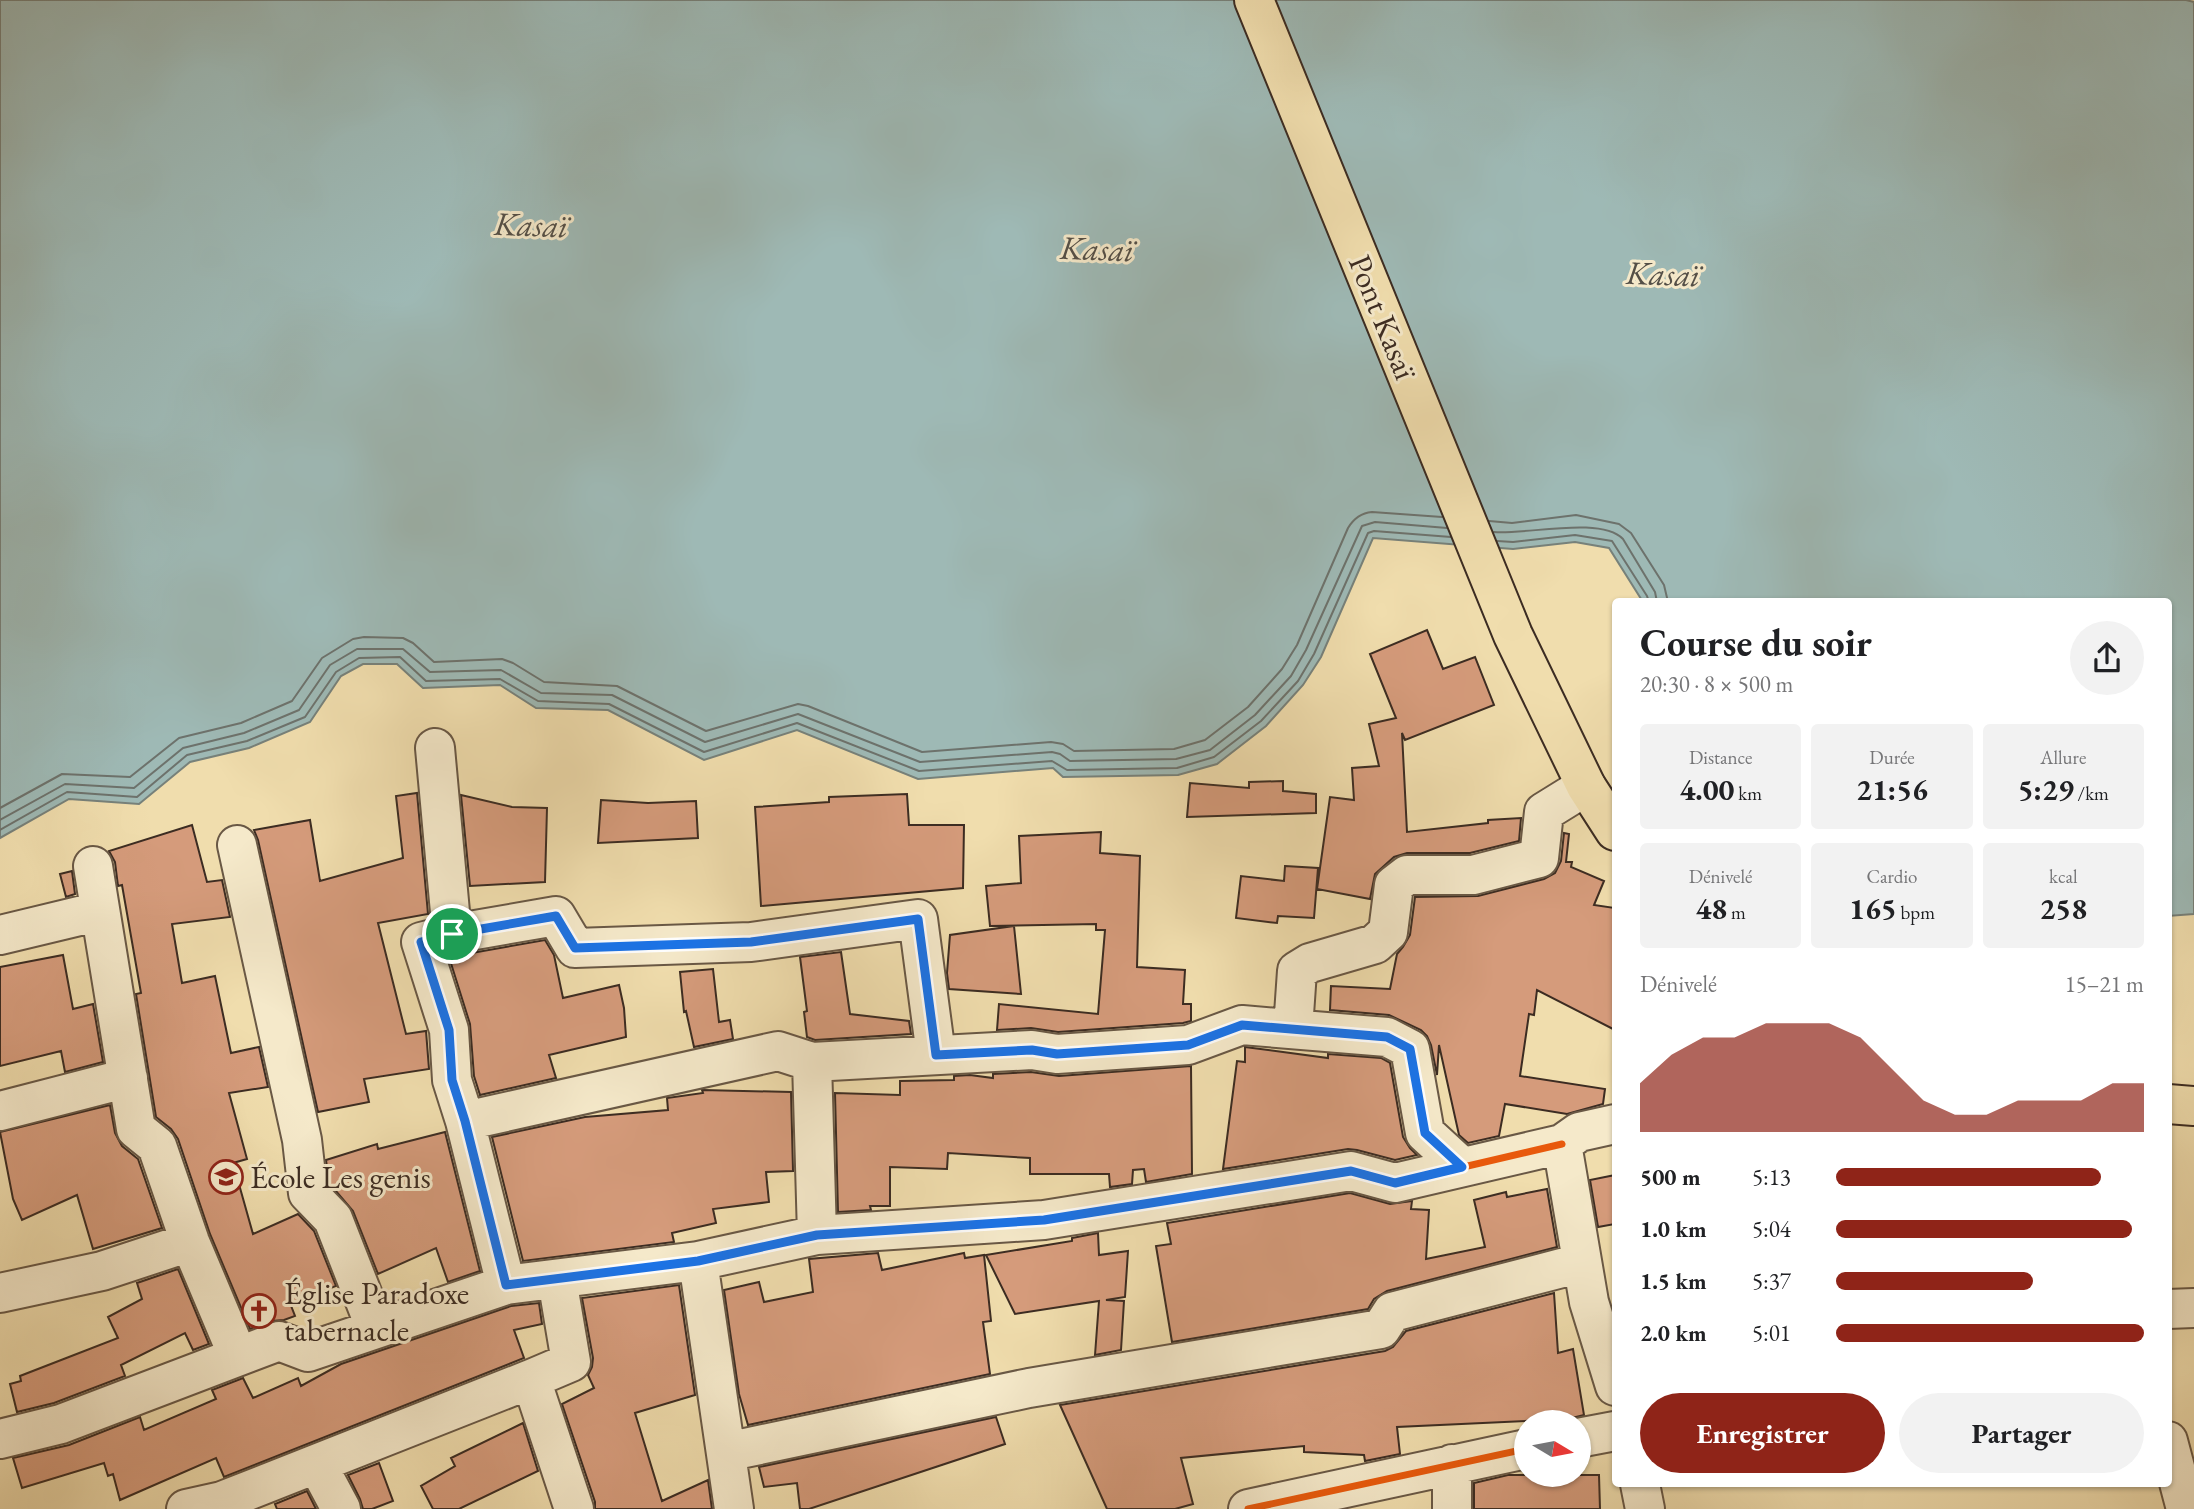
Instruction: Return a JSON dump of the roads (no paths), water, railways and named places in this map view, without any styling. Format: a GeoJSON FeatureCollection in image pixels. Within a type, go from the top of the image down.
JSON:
{"type":"FeatureCollection","features":[{"type":"Feature","properties":{"kind":"main road","name":"Pont Kasaï"},"geometry":{"type":"LineString","coordinates":[[1254,0],[1513,635],[1586,786],[1612,826]]}},
{"type":"Feature","properties":{"kind":"main road"},"geometry":{"type":"LineString","coordinates":[[2172,1104],[2194,1106]]}},
{"type":"Feature","properties":{"kind":"street"},"geometry":{"type":"LineString","coordinates":[[435,748],[452,934]]}},
{"type":"Feature","properties":{"kind":"street"},"geometry":{"type":"LineString","coordinates":[[1293,1029],[1297,971],[1310,963],[1375,944],[1388,932],[1394,885],[1408,875],[1473,875],[1539,858],[1544,812],[1586,786]]}},
{"type":"Feature","properties":{"kind":"street"},"geometry":{"type":"LineString","coordinates":[[237,845],[302,1140],[308,1193],[333,1219],[376,1329]]}},
{"type":"Feature","properties":{"kind":"street"},"geometry":{"type":"LineString","coordinates":[[93,866],[136,1129],[157,1146],[190,1242],[238,1356]]}},
{"type":"Feature","properties":{"kind":"street"},"geometry":{"type":"LineString","coordinates":[[0,935],[100,911]]}},
{"type":"Feature","properties":{"kind":"street"},"geometry":{"type":"LineString","coordinates":[[506,1285],[465,1121],[452,1080],[449,1030],[421,942],[556,916],[575,948],[751,942],[918,919],[936,1055]]}},
{"type":"Feature","properties":{"kind":"street"},"geometry":{"type":"LineString","coordinates":[[465,1121],[778,1051],[812,1062],[1032,1050],[1057,1054],[1188,1045],[1242,1025],[1387,1037],[1410,1049],[1425,1133],[1462,1167]]}},
{"type":"Feature","properties":{"kind":"street"},"geometry":{"type":"LineString","coordinates":[[812,1062],[817,1235]]}},
{"type":"Feature","properties":{"kind":"street"},"geometry":{"type":"LineString","coordinates":[[0,1111],[128,1078]]}},
{"type":"Feature","properties":{"kind":"street"},"geometry":{"type":"LineString","coordinates":[[0,1439],[61,1424],[279,1341],[308,1352],[506,1285],[698,1261],[817,1235],[1044,1220],[1351,1171],[1395,1183],[1562,1144],[1580,1132],[1612,1125]]}},
{"type":"Feature","properties":{"kind":"street"},"geometry":{"type":"LineString","coordinates":[[1562,1144],[1589,1302],[1612,1376]]}},
{"type":"Feature","properties":{"kind":"street"},"geometry":{"type":"LineString","coordinates":[[0,1293],[102,1271],[190,1242]]}},
{"type":"Feature","properties":{"kind":"street"},"geometry":{"type":"LineString","coordinates":[[698,1261],[734,1509]]}},
{"type":"Feature","properties":{"kind":"street"},"geometry":{"type":"LineString","coordinates":[[726,1452],[1029,1388],[1381,1329],[1392,1312],[1581,1264]]}},
{"type":"Feature","properties":{"kind":"street"},"geometry":{"type":"LineString","coordinates":[[211,1506],[571,1362],[557,1279]]}},
{"type":"Feature","properties":{"kind":"street"},"geometry":{"type":"LineString","coordinates":[[2172,1309],[2194,1308]]}},
{"type":"Feature","properties":{"kind":"street"},"geometry":{"type":"LineString","coordinates":[[531,1379],[574,1509]]}},
{"type":"Feature","properties":{"kind":"street"},"geometry":{"type":"LineString","coordinates":[[2172,1428],[2194,1424]]}},
{"type":"Feature","properties":{"kind":"street"},"geometry":{"type":"LineString","coordinates":[[1591,1436],[1612,1432]]}},
{"type":"Feature","properties":{"kind":"street"},"geometry":{"type":"LineString","coordinates":[[1248,1509],[1514,1451]]}},
{"type":"Feature","properties":{"kind":"street"},"geometry":{"type":"LineString","coordinates":[[2172,1456],[2186,1509]]}},
{"type":"Feature","properties":{"kind":"street"},"geometry":{"type":"LineString","coordinates":[[317,1464],[341,1509]]}},
{"type":"Feature","properties":{"kind":"street"},"geometry":{"type":"LineString","coordinates":[[1452,1464],[1452,1509]]}},
{"type":"Feature","properties":{"kind":"street"},"geometry":{"type":"LineString","coordinates":[[1641,1487],[1646,1509]]}},
{"type":"Feature","properties":{"kind":"water","name":"Kasaï"},"geometry":{"type":"Polygon","coordinates":[[[0,0],[2194,2],[2194,914],[2172,916],[2172,598],[1640,598],[1609,548],[1575,542],[1513,549],[1373,538],[1321,657],[1303,685],[1266,726],[1217,764],[1178,775],[1063,777],[1053,768],[918,779],[797,730],[704,760],[608,710],[536,708],[500,685],[423,688],[397,664],[363,664],[341,676],[310,722],[249,748],[190,762],[139,804],[69,799],[0,838],[0,0]]]}},
{"type":"Feature","properties":{"kind":"place","name":"École Les genis"},"geometry":{"type":"Point","coordinates":[226,1177]}},
{"type":"Feature","properties":{"kind":"place","name":"Église Paradoxe tabernacle"},"geometry":{"type":"Point","coordinates":[259,1311]}}]}
